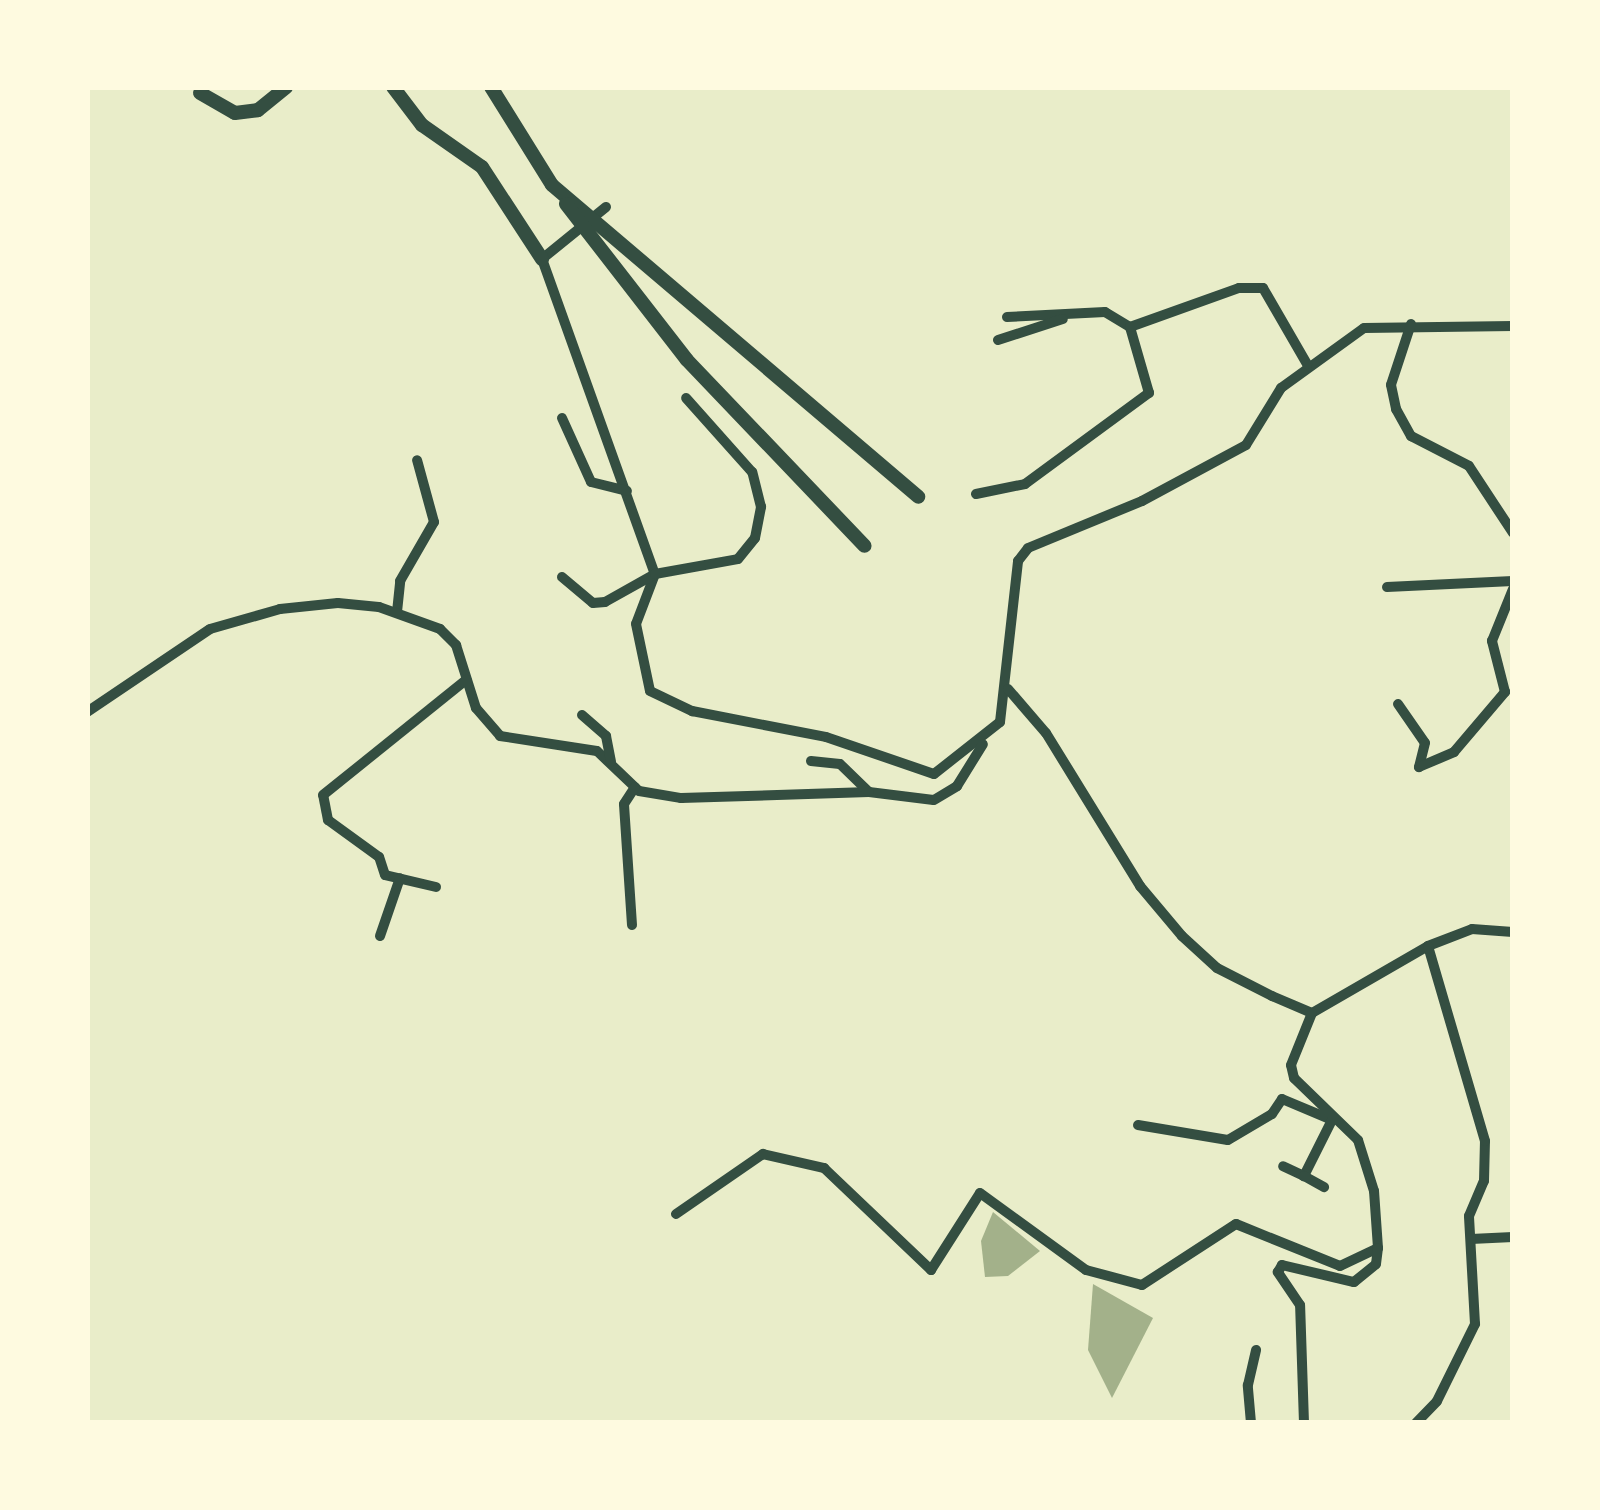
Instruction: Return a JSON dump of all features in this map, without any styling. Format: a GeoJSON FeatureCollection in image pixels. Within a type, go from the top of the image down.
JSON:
{"type":"FeatureCollection","features":[{"type":"Feature","properties":{"kind":"street"},"geometry":{"type":"LineString","coordinates":[[200,93],[235,113],[258,110],[286,87]]}},
{"type":"Feature","properties":{"kind":"street"},"geometry":{"type":"LineString","coordinates":[[393,87],[422,124],[482,166],[546,256],[655,574],[636,624],[650,691],[659,700],[826,737],[934,774],[985,742]]}},
{"type":"Feature","properties":{"kind":"street"},"geometry":{"type":"LineString","coordinates":[[491,87],[552,185],[687,360],[865,546]]}},
{"type":"Feature","properties":{"kind":"street"},"geometry":{"type":"LineString","coordinates":[[552,185],[918,496]]}},
{"type":"Feature","properties":{"kind":"street"},"geometry":{"type":"LineString","coordinates":[[546,256],[606,207]]}},
{"type":"Feature","properties":{"kind":"street"},"geometry":{"type":"LineString","coordinates":[[1130,327],[1239,288],[1263,288],[1307,364]]}},
{"type":"Feature","properties":{"kind":"street"},"geometry":{"type":"LineString","coordinates":[[976,494],[1025,484],[1148,393],[1130,327],[1105,312],[1007,317]]}},
{"type":"Feature","properties":{"kind":"street"},"geometry":{"type":"LineString","coordinates":[[998,340],[1071,315]]}},
{"type":"Feature","properties":{"kind":"street"},"geometry":{"type":"LineString","coordinates":[[1411,324],[1391,385],[1396,409],[1411,436],[1469,466],[1513,533]]}},
{"type":"Feature","properties":{"kind":"street"},"geometry":{"type":"LineString","coordinates":[[87,712],[210,629],[280,609],[338,603],[398,612],[440,629],[456,645],[466,680],[500,736],[597,751],[635,788],[681,798],[869,792],[934,800],[957,786],[985,742],[1008,689],[1016,573],[1028,548],[1142,501],[1246,445],[1281,388],[1307,364],[1364,328],[1513,326]]}},
{"type":"Feature","properties":{"kind":"street"},"geometry":{"type":"LineString","coordinates":[[562,577],[592,602],[655,574],[738,559],[755,538],[761,507],[752,472],[686,398]]}},
{"type":"Feature","properties":{"kind":"street"},"geometry":{"type":"LineString","coordinates":[[562,418],[591,482],[627,491]]}},
{"type":"Feature","properties":{"kind":"street"},"geometry":{"type":"LineString","coordinates":[[398,612],[400,581],[434,522],[417,460]]}},
{"type":"Feature","properties":{"kind":"street"},"geometry":{"type":"LineString","coordinates":[[1387,587],[1513,585],[1492,641],[1505,692],[1454,752],[1419,767],[1425,743],[1398,704]]}},
{"type":"Feature","properties":{"kind":"street"},"geometry":{"type":"LineString","coordinates":[[436,887],[385,875],[379,857],[328,820],[323,796],[466,680]]}},
{"type":"Feature","properties":{"kind":"street"},"geometry":{"type":"LineString","coordinates":[[1008,689],[1046,733],[1140,886],[1182,936],[1217,968],[1312,1012]]}},
{"type":"Feature","properties":{"kind":"street"},"geometry":{"type":"LineString","coordinates":[[582,715],[606,736],[612,765]]}},
{"type":"Feature","properties":{"kind":"street"},"geometry":{"type":"LineString","coordinates":[[811,761],[840,764],[869,792]]}},
{"type":"Feature","properties":{"kind":"street"},"geometry":{"type":"LineString","coordinates":[[632,925],[624,804],[635,788]]}},
{"type":"Feature","properties":{"kind":"street"},"geometry":{"type":"LineString","coordinates":[[380,936],[400,878]]}},
{"type":"Feature","properties":{"kind":"street"},"geometry":{"type":"LineString","coordinates":[[1332,1120],[1291,1065],[1312,1012],[1428,946],[1472,929],[1513,932]]}},
{"type":"Feature","properties":{"kind":"street"},"geometry":{"type":"LineString","coordinates":[[1416,1423],[1437,1401],[1475,1324],[1471,1239],[1485,1141],[1428,946]]}},
{"type":"Feature","properties":{"kind":"street"},"geometry":{"type":"LineString","coordinates":[[1138,1125],[1228,1140],[1273,1114],[1282,1099],[1332,1120],[1358,1140],[1374,1191],[1376,1264],[1354,1282],[1282,1265],[1278,1272],[1300,1305],[1304,1423]]}},
{"type":"Feature","properties":{"kind":"street"},"geometry":{"type":"LineString","coordinates":[[1304,1176],[1332,1120]]}},
{"type":"Feature","properties":{"kind":"street"},"geometry":{"type":"LineString","coordinates":[[676,1214],[764,1154],[824,1168],[931,1270],[980,1193],[1086,1270],[1142,1285],[1236,1224],[1340,1266],[1378,1247]]}},
{"type":"Feature","properties":{"kind":"street"},"geometry":{"type":"LineString","coordinates":[[1283,1166],[1324,1186]]}},
{"type":"Feature","properties":{"kind":"street"},"geometry":{"type":"LineString","coordinates":[[1471,1239],[1513,1237]]}},
{"type":"Feature","properties":{"kind":"street"},"geometry":{"type":"LineString","coordinates":[[1251,1423],[1246,1407],[1256,1350]]}},
{"type":"Feature","properties":{"kind":"shaded area"},"geometry":{"type":"Polygon","coordinates":[[[993,1212],[1040,1251],[1008,1276],[985,1277],[981,1241],[993,1212]]]}},
{"type":"Feature","properties":{"kind":"shaded area"},"geometry":{"type":"Polygon","coordinates":[[[1093,1284],[1153,1318],[1112,1398],[1088,1350],[1093,1284]]]}}]}
